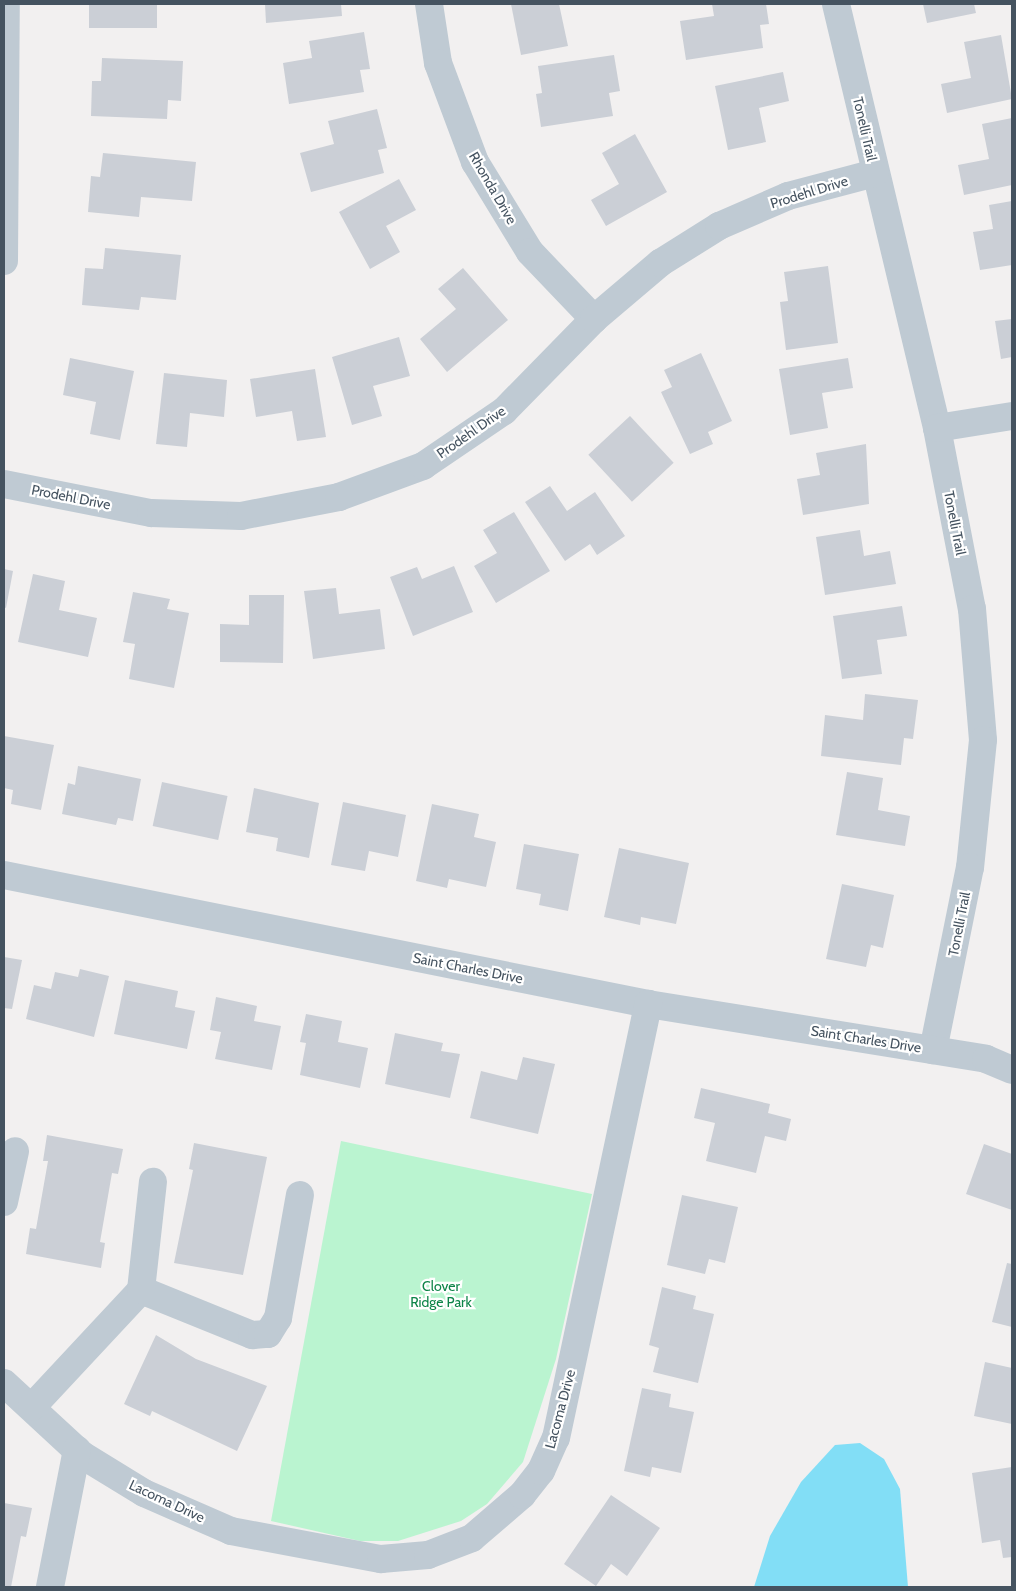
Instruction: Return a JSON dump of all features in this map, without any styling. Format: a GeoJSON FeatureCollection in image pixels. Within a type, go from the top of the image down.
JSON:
{"type":"FeatureCollection","features":[{"type":"Feature","properties":{"kind":"street"},"geometry":{"type":"LineString","coordinates":[[4,260],[6,4]]}},
{"type":"Feature","properties":{"kind":"street","name":"Rhonda Drive"},"geometry":{"type":"LineString","coordinates":[[429,4],[438,63],[475,162],[530,252],[594,320]]}},
{"type":"Feature","properties":{"kind":"street","name":"Tonelli Trail"},"geometry":{"type":"LineString","coordinates":[[836,4],[937,428],[972,609],[983,740],[970,867],[933,1050]]}},
{"type":"Feature","properties":{"kind":"street","name":"Prodehl Drive"},"geometry":{"type":"LineString","coordinates":[[4,484],[151,513],[241,516],[339,497],[423,466],[504,411],[594,320],[660,263],[719,226],[788,196],[875,173]]}},
{"type":"Feature","properties":{"kind":"street"},"geometry":{"type":"LineString","coordinates":[[937,428],[1012,416]]}},
{"type":"Feature","properties":{"kind":"street","name":"Saint Charles Drive"},"geometry":{"type":"LineString","coordinates":[[4,875],[648,1004],[986,1059],[1012,1070]]}},
{"type":"Feature","properties":{"kind":"street","name":"Lacoma Drive"},"geometry":{"type":"LineString","coordinates":[[4,1383],[77,1450],[144,1493],[231,1531],[340,1554],[382,1559],[428,1555],[479,1533],[522,1495],[541,1471],[556,1438],[648,1004]]}},
{"type":"Feature","properties":{"kind":"street"},"geometry":{"type":"LineString","coordinates":[[4,1202],[15,1151]]}},
{"type":"Feature","properties":{"kind":"street"},"geometry":{"type":"LineString","coordinates":[[32,1407],[141,1290],[153,1182]]}},
{"type":"Feature","properties":{"kind":"street"},"geometry":{"type":"LineString","coordinates":[[141,1290],[252,1336],[268,1334],[278,1318],[300,1195]]}},
{"type":"Feature","properties":{"kind":"street"},"geometry":{"type":"LineString","coordinates":[[50,1587],[77,1450]]}},
{"type":"Feature","properties":{"kind":"green space","name":"Clover Ridge Park"},"geometry":{"type":"Polygon","coordinates":[[[341,1141],[592,1194],[556,1359],[523,1462],[487,1504],[461,1521],[398,1541],[360,1541],[271,1521],[341,1141]]]}},
{"type":"Feature","properties":{"kind":"water"},"geometry":{"type":"Polygon","coordinates":[[[860,1443],[884,1459],[900,1489],[908,1587],[754,1587],[770,1536],[801,1482],[835,1445],[860,1443]]]}},
{"type":"Feature","properties":{"kind":"building"},"geometry":{"type":"Polygon","coordinates":[[[89,4],[157,4],[157,28],[89,28],[89,4]]]}},
{"type":"Feature","properties":{"kind":"building"},"geometry":{"type":"Polygon","coordinates":[[[265,4],[341,4],[342,16],[266,23],[265,4]]]}},
{"type":"Feature","properties":{"kind":"building"},"geometry":{"type":"Polygon","coordinates":[[[511,4],[559,4],[568,46],[521,55],[511,4]]]}},
{"type":"Feature","properties":{"kind":"building"},"geometry":{"type":"Polygon","coordinates":[[[712,4],[766,4],[769,24],[760,25],[763,48],[686,60],[680,21],[714,16],[712,4]]]}},
{"type":"Feature","properties":{"kind":"building"},"geometry":{"type":"Polygon","coordinates":[[[923,4],[974,4],[976,13],[927,23],[923,4]]]}},
{"type":"Feature","properties":{"kind":"building"},"geometry":{"type":"Polygon","coordinates":[[[364,32],[370,69],[360,70],[364,92],[289,104],[283,63],[312,58],[309,41],[364,32]]]}},
{"type":"Feature","properties":{"kind":"building"},"geometry":{"type":"Polygon","coordinates":[[[1001,35],[1012,99],[947,113],[941,84],[971,78],[964,42],[1001,35]]]}},
{"type":"Feature","properties":{"kind":"building"},"geometry":{"type":"Polygon","coordinates":[[[614,55],[620,91],[609,93],[613,116],[541,127],[536,94],[542,93],[538,66],[614,55]]]}},
{"type":"Feature","properties":{"kind":"building"},"geometry":{"type":"Polygon","coordinates":[[[102,58],[183,61],[181,101],[168,100],[167,119],[91,116],[92,81],[101,81],[102,58]]]}},
{"type":"Feature","properties":{"kind":"building"},"geometry":{"type":"Polygon","coordinates":[[[783,72],[789,101],[759,108],[766,142],[728,150],[715,86],[783,72]]]}},
{"type":"Feature","properties":{"kind":"building"},"geometry":{"type":"Polygon","coordinates":[[[377,109],[387,148],[378,150],[384,173],[311,192],[300,153],[334,144],[328,121],[377,109]]]}},
{"type":"Feature","properties":{"kind":"building"},"geometry":{"type":"Polygon","coordinates":[[[1012,118],[1012,185],[964,195],[958,165],[989,159],[982,124],[1012,118]]]}},
{"type":"Feature","properties":{"kind":"building"},"geometry":{"type":"Polygon","coordinates":[[[635,134],[667,192],[606,226],[591,200],[619,184],[602,153],[635,134]]]}},
{"type":"Feature","properties":{"kind":"building"},"geometry":{"type":"Polygon","coordinates":[[[103,153],[196,162],[192,201],[141,197],[139,217],[88,212],[91,176],[100,177],[103,153]]]}},
{"type":"Feature","properties":{"kind":"building"},"geometry":{"type":"Polygon","coordinates":[[[399,179],[416,210],[386,226],[400,252],[370,269],[339,212],[399,179]]]}},
{"type":"Feature","properties":{"kind":"building"},"geometry":{"type":"Polygon","coordinates":[[[1012,201],[1012,265],[980,270],[973,232],[993,229],[989,205],[1012,201]]]}},
{"type":"Feature","properties":{"kind":"building"},"geometry":{"type":"Polygon","coordinates":[[[105,248],[181,255],[176,300],[141,297],[139,310],[82,305],[85,268],[103,269],[105,248]]]}},
{"type":"Feature","properties":{"kind":"building"},"geometry":{"type":"Polygon","coordinates":[[[828,266],[838,343],[786,350],[780,302],[788,301],[784,272],[828,266]]]}},
{"type":"Feature","properties":{"kind":"building"},"geometry":{"type":"Polygon","coordinates":[[[463,268],[508,320],[447,372],[420,339],[456,309],[438,289],[463,268]]]}},
{"type":"Feature","properties":{"kind":"building"},"geometry":{"type":"Polygon","coordinates":[[[1012,319],[1012,357],[1001,359],[995,321],[1012,319]]]}},
{"type":"Feature","properties":{"kind":"building"},"geometry":{"type":"Polygon","coordinates":[[[399,337],[410,376],[373,386],[382,416],[352,425],[332,357],[399,337]]]}},
{"type":"Feature","properties":{"kind":"building"},"geometry":{"type":"Polygon","coordinates":[[[701,353],[732,421],[708,432],[713,444],[690,454],[661,392],[672,387],[664,370],[701,353]]]}},
{"type":"Feature","properties":{"kind":"building"},"geometry":{"type":"Polygon","coordinates":[[[70,358],[134,371],[120,440],[90,434],[96,402],[63,395],[70,358]]]}},
{"type":"Feature","properties":{"kind":"building"},"geometry":{"type":"Polygon","coordinates":[[[848,358],[853,388],[822,393],[828,428],[790,435],[779,369],[848,358]]]}},
{"type":"Feature","properties":{"kind":"building"},"geometry":{"type":"Polygon","coordinates":[[[315,369],[326,437],[297,441],[292,411],[256,417],[250,379],[315,369]]]}},
{"type":"Feature","properties":{"kind":"building"},"geometry":{"type":"Polygon","coordinates":[[[164,373],[227,380],[224,417],[190,413],[187,447],[156,444],[164,373]]]}},
{"type":"Feature","properties":{"kind":"building"},"geometry":{"type":"Polygon","coordinates":[[[630,416],[674,463],[632,502],[588,455],[630,416]]]}},
{"type":"Feature","properties":{"kind":"building"},"geometry":{"type":"Polygon","coordinates":[[[866,444],[869,504],[803,515],[797,479],[820,475],[816,453],[866,444]]]}},
{"type":"Feature","properties":{"kind":"building"},"geometry":{"type":"Polygon","coordinates":[[[550,486],[567,511],[595,492],[625,536],[597,555],[590,544],[565,561],[525,502],[550,486]]]}},
{"type":"Feature","properties":{"kind":"building"},"geometry":{"type":"Polygon","coordinates":[[[514,512],[550,571],[496,603],[474,566],[497,553],[483,530],[514,512]]]}},
{"type":"Feature","properties":{"kind":"building"},"geometry":{"type":"Polygon","coordinates":[[[860,530],[864,556],[890,551],[896,584],[825,595],[816,537],[860,530]]]}},
{"type":"Feature","properties":{"kind":"building"},"geometry":{"type":"Polygon","coordinates":[[[454,566],[473,612],[413,636],[390,577],[417,567],[422,579],[454,566]]]}},
{"type":"Feature","properties":{"kind":"building"},"geometry":{"type":"Polygon","coordinates":[[[4,569],[13,571],[6,608],[4,607],[4,569]]]}},
{"type":"Feature","properties":{"kind":"building"},"geometry":{"type":"Polygon","coordinates":[[[33,574],[65,581],[59,610],[97,618],[88,657],[18,642],[33,574]]]}},
{"type":"Feature","properties":{"kind":"building"},"geometry":{"type":"Polygon","coordinates":[[[336,588],[339,614],[380,609],[385,649],[313,659],[304,591],[336,588]]]}},
{"type":"Feature","properties":{"kind":"building"},"geometry":{"type":"Polygon","coordinates":[[[133,592],[170,599],[167,609],[189,613],[174,688],[129,679],[135,644],[123,642],[133,592]]]}},
{"type":"Feature","properties":{"kind":"building"},"geometry":{"type":"Polygon","coordinates":[[[249,595],[284,595],[283,663],[220,662],[220,624],[249,625],[249,595]]]}},
{"type":"Feature","properties":{"kind":"building"},"geometry":{"type":"Polygon","coordinates":[[[902,606],[907,636],[877,640],[882,674],[842,679],[833,616],[902,606]]]}},
{"type":"Feature","properties":{"kind":"building"},"geometry":{"type":"Polygon","coordinates":[[[865,694],[918,700],[913,739],[904,738],[901,765],[821,756],[825,715],[863,720],[865,694]]]}},
{"type":"Feature","properties":{"kind":"building"},"geometry":{"type":"Polygon","coordinates":[[[4,736],[54,745],[41,810],[11,804],[13,790],[4,788],[4,736]]]}},
{"type":"Feature","properties":{"kind":"building"},"geometry":{"type":"Polygon","coordinates":[[[78,766],[141,779],[133,821],[118,818],[116,825],[62,814],[68,783],[75,785],[78,766]]]}},
{"type":"Feature","properties":{"kind":"building"},"geometry":{"type":"Polygon","coordinates":[[[847,772],[883,778],[878,810],[910,816],[905,846],[836,835],[847,772]]]}},
{"type":"Feature","properties":{"kind":"building"},"geometry":{"type":"Polygon","coordinates":[[[162,782],[228,796],[218,840],[153,826],[162,782]]]}},
{"type":"Feature","properties":{"kind":"building"},"geometry":{"type":"Polygon","coordinates":[[[254,788],[319,803],[309,858],[276,851],[278,838],[246,832],[254,788]]]}},
{"type":"Feature","properties":{"kind":"building"},"geometry":{"type":"Polygon","coordinates":[[[343,802],[406,815],[398,857],[369,851],[365,871],[331,865],[343,802]]]}},
{"type":"Feature","properties":{"kind":"building"},"geometry":{"type":"Polygon","coordinates":[[[432,804],[479,814],[474,837],[496,842],[486,887],[449,879],[447,888],[416,881],[432,804]]]}},
{"type":"Feature","properties":{"kind":"building"},"geometry":{"type":"Polygon","coordinates":[[[524,844],[579,854],[568,911],[539,905],[541,894],[516,889],[524,844]]]}},
{"type":"Feature","properties":{"kind":"building"},"geometry":{"type":"Polygon","coordinates":[[[619,848],[689,863],[676,924],[641,917],[640,925],[604,917],[619,848]]]}},
{"type":"Feature","properties":{"kind":"building"},"geometry":{"type":"Polygon","coordinates":[[[842,884],[894,895],[883,948],[871,945],[866,967],[826,959],[842,884]]]}},
{"type":"Feature","properties":{"kind":"building"},"geometry":{"type":"Polygon","coordinates":[[[4,957],[22,960],[12,1009],[4,1008],[4,957]]]}},
{"type":"Feature","properties":{"kind":"building"},"geometry":{"type":"Polygon","coordinates":[[[80,969],[109,976],[94,1037],[26,1019],[34,985],[51,989],[55,972],[78,977],[80,969]]]}},
{"type":"Feature","properties":{"kind":"building"},"geometry":{"type":"Polygon","coordinates":[[[125,980],[178,991],[175,1007],[195,1011],[187,1049],[114,1034],[125,980]]]}},
{"type":"Feature","properties":{"kind":"building"},"geometry":{"type":"Polygon","coordinates":[[[216,997],[257,1006],[254,1021],[281,1026],[272,1070],[215,1059],[221,1032],[210,1030],[216,997]]]}},
{"type":"Feature","properties":{"kind":"building"},"geometry":{"type":"Polygon","coordinates":[[[306,1014],[342,1021],[338,1042],[368,1048],[360,1088],[300,1075],[306,1043],[300,1042],[306,1014]]]}},
{"type":"Feature","properties":{"kind":"building"},"geometry":{"type":"Polygon","coordinates":[[[395,1033],[443,1043],[441,1051],[460,1054],[450,1098],[385,1084],[395,1033]]]}},
{"type":"Feature","properties":{"kind":"building"},"geometry":{"type":"Polygon","coordinates":[[[523,1057],[555,1064],[538,1134],[470,1118],[481,1071],[517,1080],[523,1057]]]}},
{"type":"Feature","properties":{"kind":"building"},"geometry":{"type":"Polygon","coordinates":[[[701,1088],[770,1104],[768,1113],[791,1119],[786,1141],[765,1136],[756,1173],[706,1161],[715,1123],[694,1118],[701,1088]]]}},
{"type":"Feature","properties":{"kind":"building"},"geometry":{"type":"Polygon","coordinates":[[[47,1135],[123,1149],[118,1174],[112,1173],[100,1242],[105,1243],[101,1268],[26,1254],[30,1228],[36,1229],[48,1161],[43,1161],[47,1135]]]}},
{"type":"Feature","properties":{"kind":"building"},"geometry":{"type":"Polygon","coordinates":[[[194,1143],[267,1157],[243,1275],[174,1263],[193,1170],[189,1169],[194,1143]]]}},
{"type":"Feature","properties":{"kind":"building"},"geometry":{"type":"Polygon","coordinates":[[[984,1144],[1012,1154],[1012,1210],[966,1194],[984,1144]]]}},
{"type":"Feature","properties":{"kind":"building"},"geometry":{"type":"Polygon","coordinates":[[[682,1195],[738,1207],[725,1263],[709,1259],[705,1274],[667,1265],[682,1195]]]}},
{"type":"Feature","properties":{"kind":"building"},"geometry":{"type":"Polygon","coordinates":[[[1007,1263],[1012,1264],[1012,1327],[992,1322],[1007,1263]]]}},
{"type":"Feature","properties":{"kind":"building"},"geometry":{"type":"Polygon","coordinates":[[[662,1287],[696,1296],[693,1309],[714,1314],[698,1383],[653,1372],[659,1348],[649,1345],[662,1287]]]}},
{"type":"Feature","properties":{"kind":"building"},"geometry":{"type":"Polygon","coordinates":[[[156,1335],[196,1359],[267,1386],[237,1451],[152,1411],[150,1416],[124,1404],[156,1335]]]}},
{"type":"Feature","properties":{"kind":"building"},"geometry":{"type":"Polygon","coordinates":[[[985,1362],[1012,1368],[1012,1424],[974,1416],[985,1362]]]}},
{"type":"Feature","properties":{"kind":"building"},"geometry":{"type":"Polygon","coordinates":[[[642,1388],[671,1394],[669,1407],[694,1412],[681,1473],[652,1467],[650,1477],[624,1471],[642,1388]]]}},
{"type":"Feature","properties":{"kind":"building"},"geometry":{"type":"Polygon","coordinates":[[[1012,1467],[1012,1557],[1003,1558],[1000,1540],[982,1543],[972,1473],[1012,1467]]]}},
{"type":"Feature","properties":{"kind":"building"},"geometry":{"type":"Polygon","coordinates":[[[611,1495],[660,1528],[627,1576],[611,1564],[596,1586],[564,1564],[611,1495]]]}},
{"type":"Feature","properties":{"kind":"building"},"geometry":{"type":"Polygon","coordinates":[[[4,1503],[32,1508],[26,1537],[21,1536],[11,1587],[4,1587],[4,1503]]]}}]}
